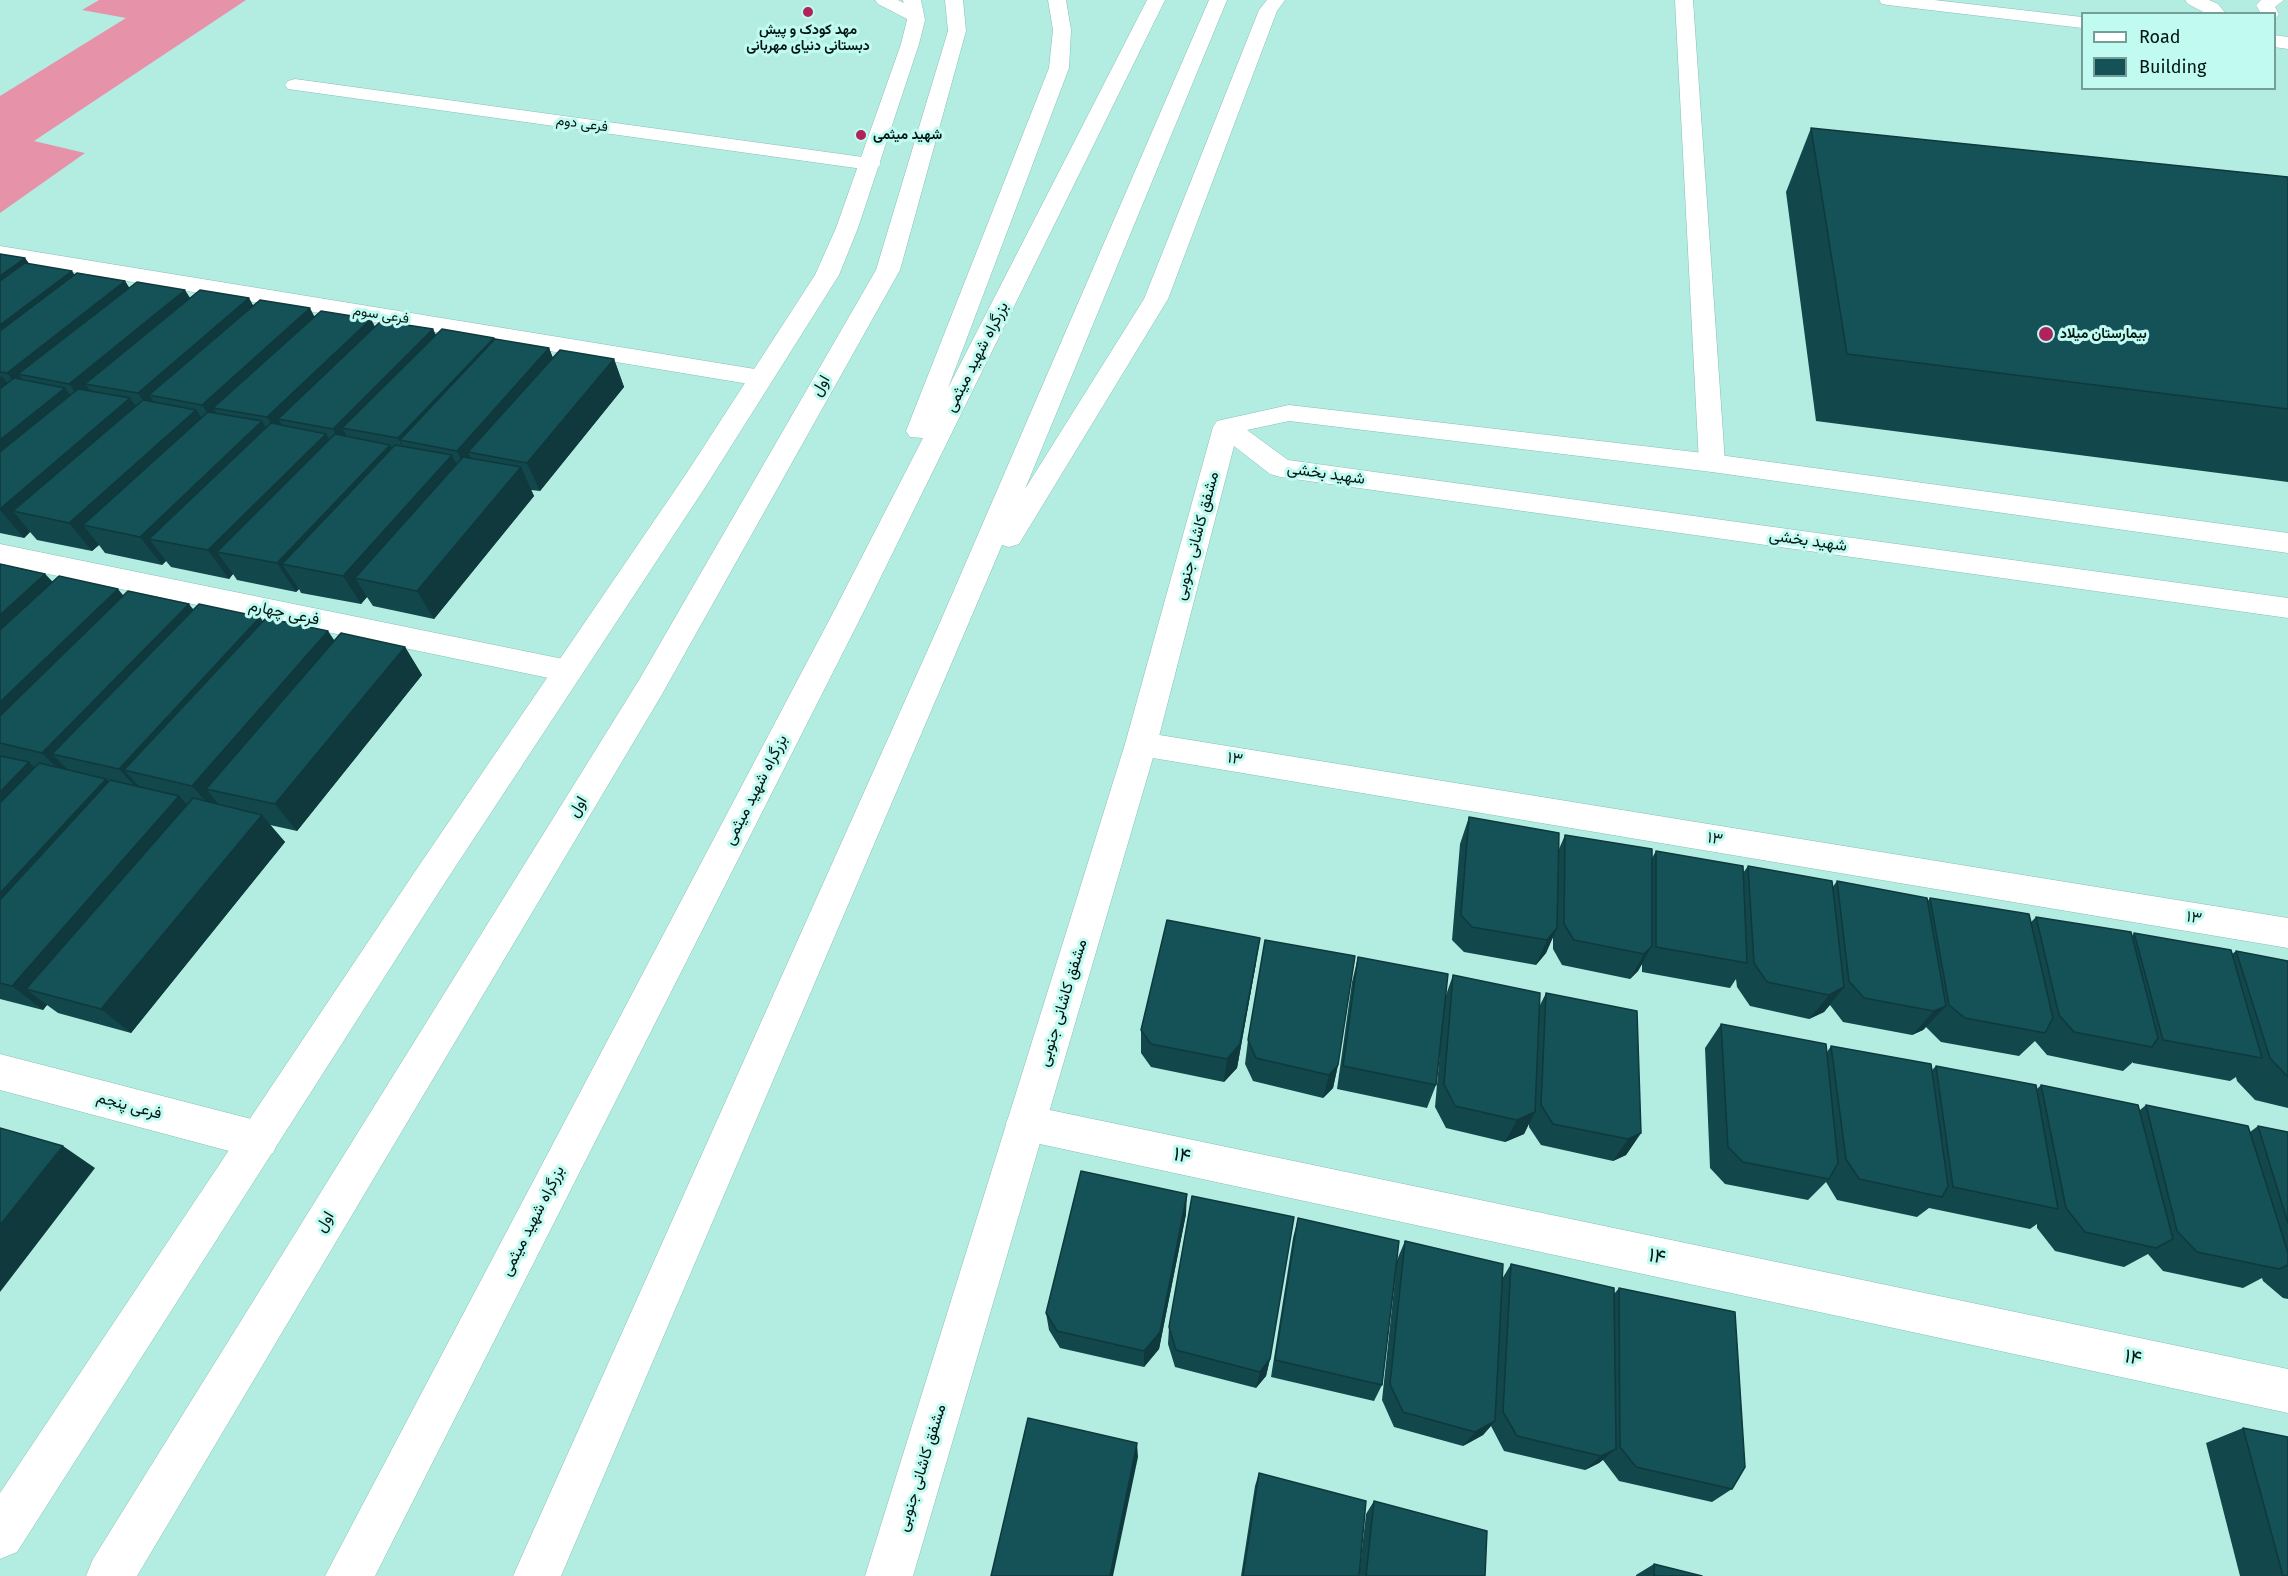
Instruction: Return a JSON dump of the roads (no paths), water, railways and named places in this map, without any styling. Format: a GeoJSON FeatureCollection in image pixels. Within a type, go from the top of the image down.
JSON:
{"type":"FeatureCollection","features":[{"type":"Feature","properties":{"kind":"main road"},"geometry":{"type":"LineString","coordinates":[[0,1535],[430,877],[696,480],[827,275],[847,228],[907,54],[914,8],[884,0]]}},
{"type":"Feature","properties":{"kind":"main road","name":"اول"},"geometry":{"type":"LineString","coordinates":[[110,1576],[650,688],[888,270],[957,31],[954,0]]}},
{"type":"Feature","properties":{"kind":"main road"},"geometry":{"type":"LineString","coordinates":[[850,609],[1059,68],[1062,30],[1057,0]]}},
{"type":"Feature","properties":{"kind":"main road","name":"بزرگراه شهید میثمی"},"geometry":{"type":"LineString","coordinates":[[348,1576],[850,609],[1156,0]]}},
{"type":"Feature","properties":{"kind":"main road"},"geometry":{"type":"LineString","coordinates":[[537,1576],[953,627],[1218,0]]}},
{"type":"Feature","properties":{"kind":"main road"},"geometry":{"type":"LineString","coordinates":[[953,627],[1156,299],[1268,10],[1276,0]]}},
{"type":"Feature","properties":{"kind":"main road"},"geometry":{"type":"LineString","coordinates":[[1684,0],[1712,463]]}},
{"type":"Feature","properties":{"kind":"main road"},"geometry":{"type":"LineString","coordinates":[[1888,0],[2081,23]]}},
{"type":"Feature","properties":{"kind":"main road"},"geometry":{"type":"LineString","coordinates":[[2194,0],[2212,8],[2215,12]]}},
{"type":"Feature","properties":{"kind":"main road"},"geometry":{"type":"LineString","coordinates":[[2269,12],[2265,4],[2275,0]]}},
{"type":"Feature","properties":{"kind":"main road","name":"فرعی دوم"},"geometry":{"type":"LineString","coordinates":[[295,85],[870,164]]}},
{"type":"Feature","properties":{"kind":"main road","name":"فرعی سوم"},"geometry":{"type":"LineString","coordinates":[[0,253],[761,378]]}},
{"type":"Feature","properties":{"kind":"main road"},"geometry":{"type":"LineString","coordinates":[[1226,428],[1289,413],[1712,463],[2288,543]]}},
{"type":"Feature","properties":{"kind":"main road","name":"شهید بخشی"},"geometry":{"type":"LineString","coordinates":[[1226,428],[1280,468],[2288,608]]}},
{"type":"Feature","properties":{"kind":"main road","name":"مشفق کاشانی جنوبی"},"geometry":{"type":"LineString","coordinates":[[889,1576],[1141,744],[1226,428]]}},
{"type":"Feature","properties":{"kind":"main road","name":"فرعی چهارم"},"geometry":{"type":"LineString","coordinates":[[0,554],[568,671]]}},
{"type":"Feature","properties":{"kind":"main road","name":"۱۳"},"geometry":{"type":"LineString","coordinates":[[1141,744],[2288,933]]}},
{"type":"Feature","properties":{"kind":"main road","name":"فرعی پنجم"},"geometry":{"type":"LineString","coordinates":[[0,1072],[259,1140]]}},
{"type":"Feature","properties":{"kind":"main road","name":"۱۴"},"geometry":{"type":"LineString","coordinates":[[1026,1123],[2288,1391]]}},
{"type":"Feature","properties":{"kind":"place","name":"مهد کودک و پیش دبستانی دنیای‌ مهربانی"},"geometry":{"type":"Point","coordinates":[808,12]}},
{"type":"Feature","properties":{"kind":"place","name":"شهید میثمی"},"geometry":{"type":"Point","coordinates":[861,135]}},
{"type":"Feature","properties":{"kind":"place","name":"بیمارستان میلاد"},"geometry":{"type":"Point","coordinates":[2046,334]}}]}
